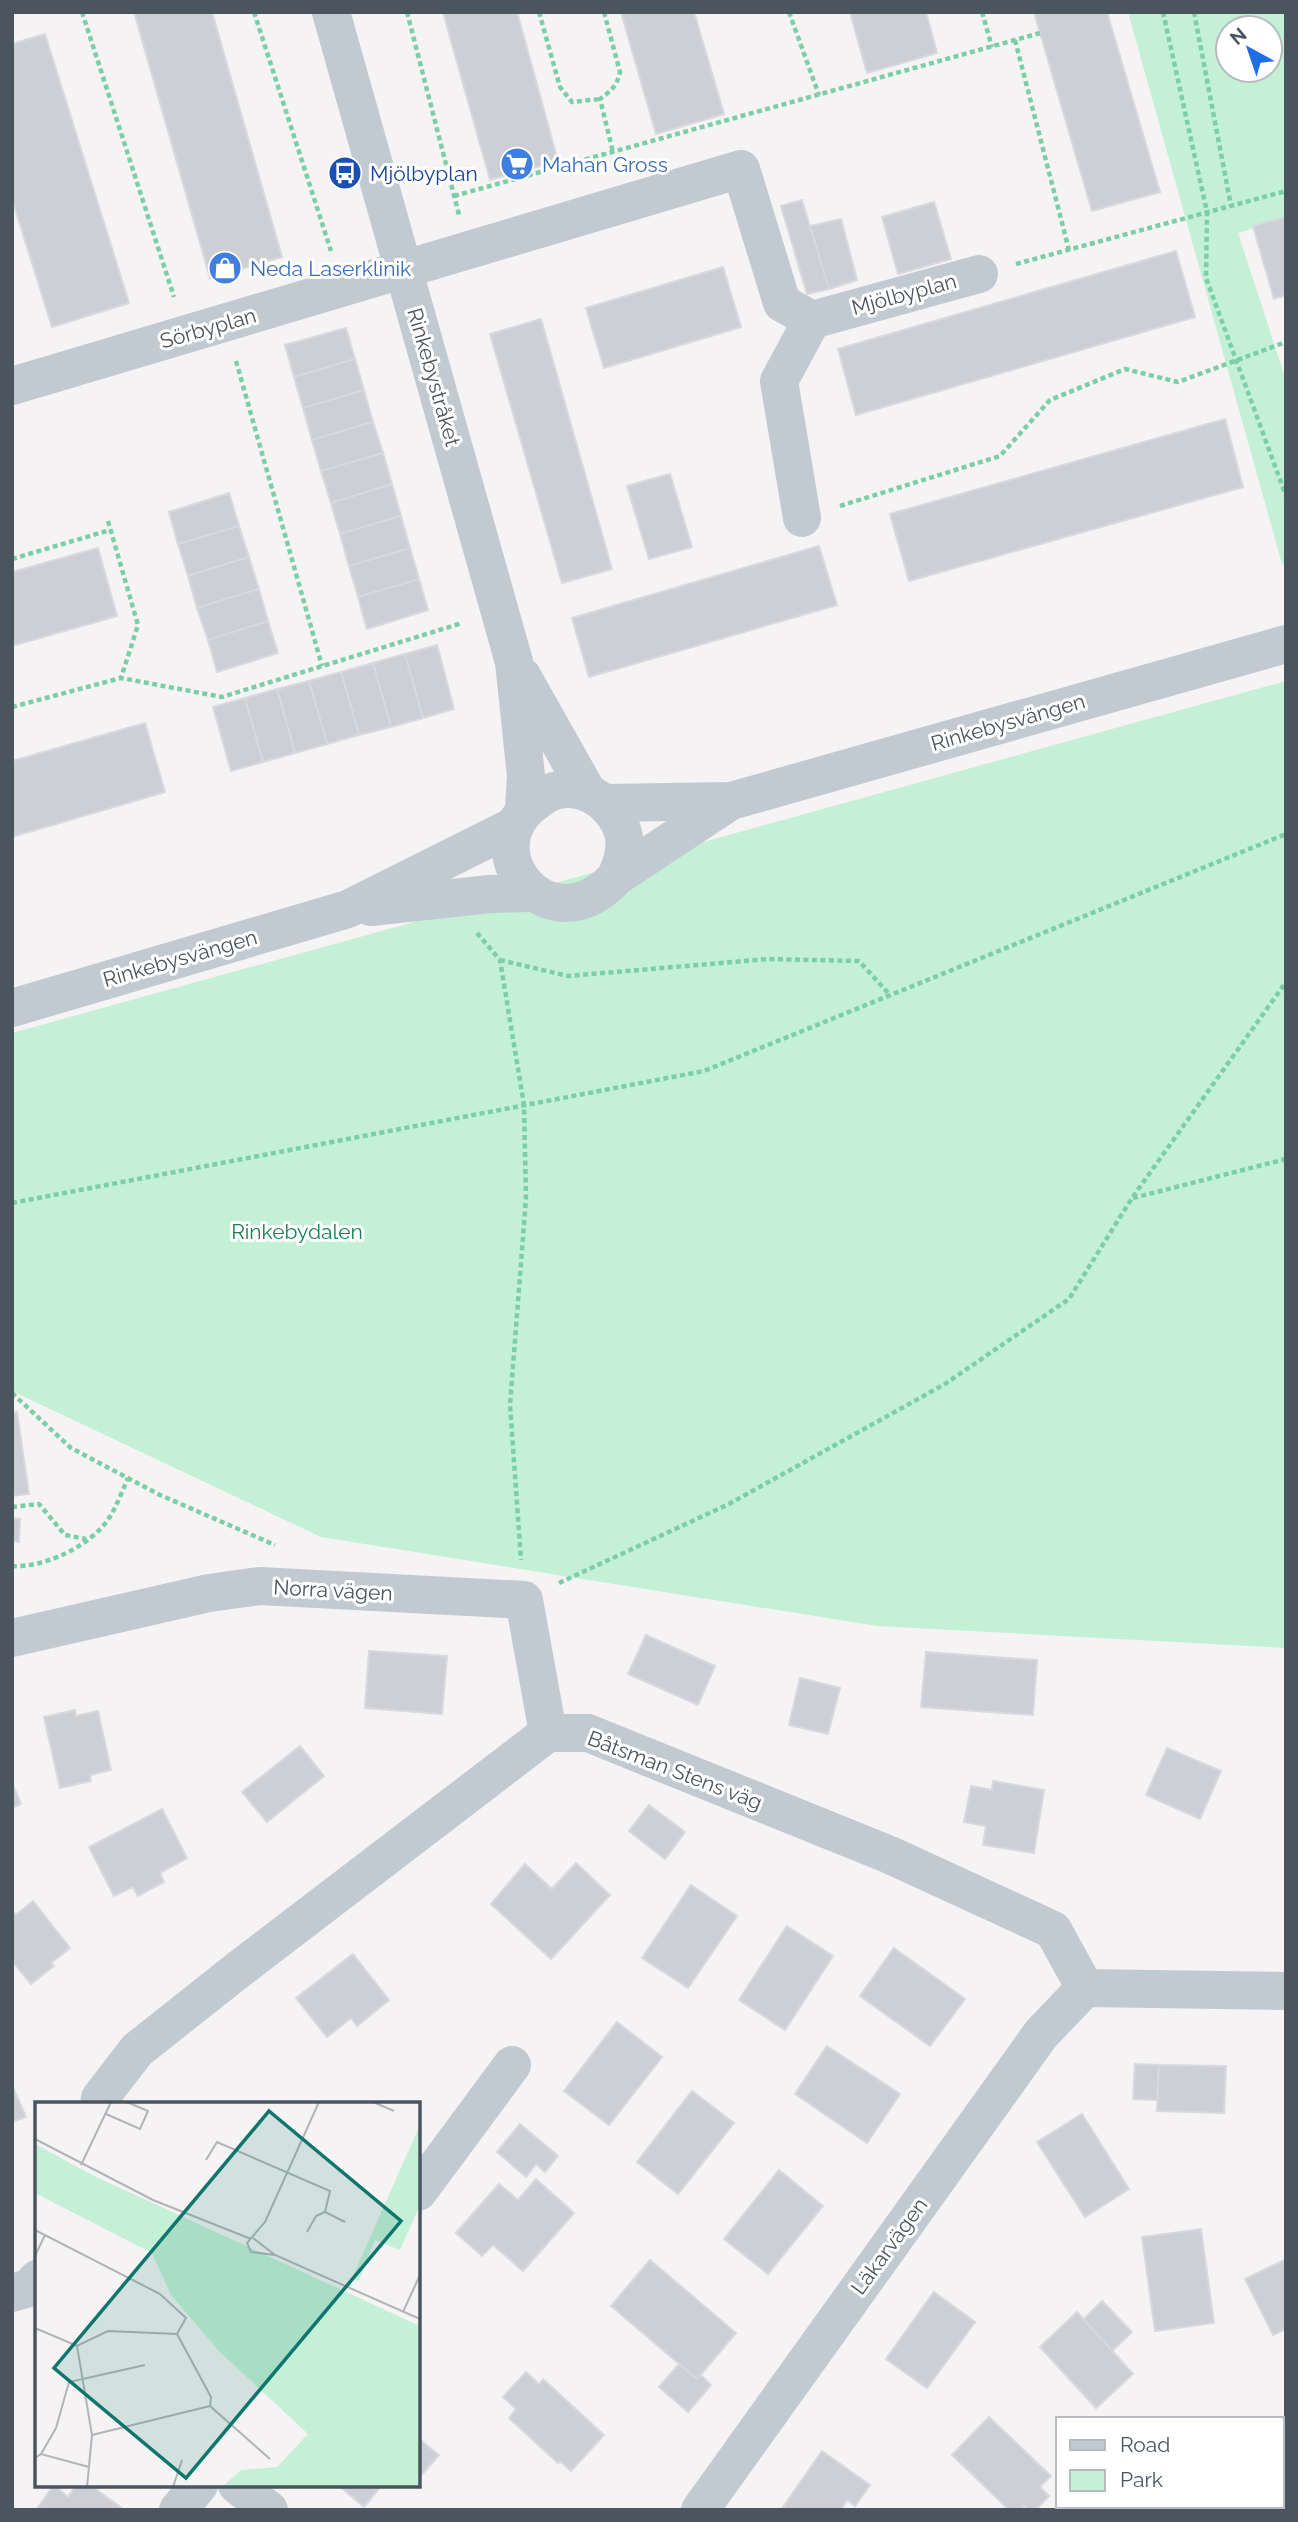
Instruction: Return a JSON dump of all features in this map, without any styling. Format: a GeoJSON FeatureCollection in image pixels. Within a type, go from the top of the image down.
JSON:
{"type":"FeatureCollection","features":[{"type":"Feature","properties":{"kind":"street","name":"Rinkebystråket"},"geometry":{"type":"LineString","coordinates":[[331,12],[514,662],[526,776],[519,818]]}},
{"type":"Feature","properties":{"kind":"street"},"geometry":{"type":"LineString","coordinates":[[404,270],[741,169],[782,303],[812,320],[779,382],[802,518]]}},
{"type":"Feature","properties":{"kind":"street","name":"Sörbyplan"},"geometry":{"type":"LineString","coordinates":[[12,386],[404,270]]}},
{"type":"Feature","properties":{"kind":"street","name":"Mjölbyplan"},"geometry":{"type":"LineString","coordinates":[[812,320],[979,274]]}},
{"type":"Feature","properties":{"kind":"street","name":"Rinkebysvängen"},"geometry":{"type":"LineString","coordinates":[[348,909],[519,818],[551,791],[569,789],[596,798],[731,801],[1286,644]]}},
{"type":"Feature","properties":{"kind":"street","name":"Rinkebystråket"},"geometry":{"type":"LineString","coordinates":[[514,662],[596,798]]}},
{"type":"Feature","properties":{"kind":"street"},"geometry":{"type":"LineString","coordinates":[[596,798],[617,819],[622,830],[625,850],[616,877]]}},
{"type":"Feature","properties":{"kind":"street","name":"Rinkebysvängen"},"geometry":{"type":"LineString","coordinates":[[12,1008],[348,909],[490,894],[533,893],[557,903],[577,903],[603,891],[616,877],[731,801]]}},
{"type":"Feature","properties":{"kind":"street"},"geometry":{"type":"LineString","coordinates":[[519,818],[510,845],[513,866],[533,893]]}},
{"type":"Feature","properties":{"kind":"street","name":"Norra vägen"},"geometry":{"type":"LineString","coordinates":[[12,1638],[209,1593],[260,1586],[524,1600]]}},
{"type":"Feature","properties":{"kind":"street"},"geometry":{"type":"LineString","coordinates":[[99,2102],[137,2050],[548,1733],[524,1600]]}},
{"type":"Feature","properties":{"kind":"street","name":"Båtsman Stens väg"},"geometry":{"type":"LineString","coordinates":[[548,1733],[588,1733],[890,1856],[1053,1930],[1085,1988]]}},
{"type":"Feature","properties":{"kind":"street"},"geometry":{"type":"LineString","coordinates":[[1085,1988],[1286,1991]]}},
{"type":"Feature","properties":{"kind":"street","name":"Läkarvägen"},"geometry":{"type":"LineString","coordinates":[[700,2510],[1041,2034],[1085,1988]]}},
{"type":"Feature","properties":{"kind":"street"},"geometry":{"type":"LineString","coordinates":[[420,2189],[512,2066]]}},
{"type":"Feature","properties":{"kind":"street"},"geometry":{"type":"LineString","coordinates":[[178,2510],[197,2487]]}},
{"type":"Feature","properties":{"kind":"street"},"geometry":{"type":"LineString","coordinates":[[240,2487],[269,2510]]}},
{"type":"Feature","properties":{"kind":"path"},"geometry":{"type":"LineString","coordinates":[[82,12],[186,334]]}},
{"type":"Feature","properties":{"kind":"path"},"geometry":{"type":"LineString","coordinates":[[254,12],[343,288]]}},
{"type":"Feature","properties":{"kind":"path"},"geometry":{"type":"LineString","coordinates":[[407,12],[469,250]]}},
{"type":"Feature","properties":{"kind":"path"},"geometry":{"type":"LineString","coordinates":[[538,12],[560,87],[572,102],[600,99],[618,82],[620,72],[604,12]]}},
{"type":"Feature","properties":{"kind":"path"},"geometry":{"type":"LineString","coordinates":[[789,12],[818,95]]}},
{"type":"Feature","properties":{"kind":"path"},"geometry":{"type":"LineString","coordinates":[[982,12],[992,47]]}},
{"type":"Feature","properties":{"kind":"path"},"geometry":{"type":"LineString","coordinates":[[1163,12],[1207,212],[1206,278],[1286,496]]}},
{"type":"Feature","properties":{"kind":"path"},"geometry":{"type":"LineString","coordinates":[[1194,12],[1231,206]]}},
{"type":"Feature","properties":{"kind":"path"},"geometry":{"type":"LineString","coordinates":[[454,196],[1040,33]]}},
{"type":"Feature","properties":{"kind":"path"},"geometry":{"type":"LineString","coordinates":[[1015,40],[1069,250]]}},
{"type":"Feature","properties":{"kind":"path"},"geometry":{"type":"LineString","coordinates":[[600,99],[613,152]]}},
{"type":"Feature","properties":{"kind":"path"},"geometry":{"type":"LineString","coordinates":[[979,274],[1286,191]]}},
{"type":"Feature","properties":{"kind":"path"},"geometry":{"type":"LineString","coordinates":[[226,323],[323,666]]}},
{"type":"Feature","properties":{"kind":"path"},"geometry":{"type":"LineString","coordinates":[[802,518],[1000,456],[1050,400],[1125,369],[1178,382],[1286,342]]}},
{"type":"Feature","properties":{"kind":"path"},"geometry":{"type":"LineString","coordinates":[[108,521],[138,625],[121,678]]}},
{"type":"Feature","properties":{"kind":"path"},"geometry":{"type":"LineString","coordinates":[[12,559],[110,530]]}},
{"type":"Feature","properties":{"kind":"path"},"geometry":{"type":"LineString","coordinates":[[12,707],[121,678],[222,697],[500,611]]}},
{"type":"Feature","properties":{"kind":"path"},"geometry":{"type":"LineString","coordinates":[[12,1203],[704,1071],[1286,834]]}},
{"type":"Feature","properties":{"kind":"path"},"geometry":{"type":"LineString","coordinates":[[476,932],[500,960],[524,1105],[526,1198],[510,1405],[524,1600],[729,1504],[945,1384],[1069,1299],[1132,1198],[1286,982]]}},
{"type":"Feature","properties":{"kind":"path"},"geometry":{"type":"LineString","coordinates":[[500,960],[568,976],[768,959],[859,961],[890,995]]}},
{"type":"Feature","properties":{"kind":"path"},"geometry":{"type":"LineString","coordinates":[[1132,1198],[1286,1159]]}},
{"type":"Feature","properties":{"kind":"path"},"geometry":{"type":"LineString","coordinates":[[12,1393],[71,1448],[160,1494],[279,1548],[311,1588]]}},
{"type":"Feature","properties":{"kind":"path"},"geometry":{"type":"LineString","coordinates":[[12,1566],[25,1566],[60,1557],[86,1539],[108,1520],[128,1478]]}},
{"type":"Feature","properties":{"kind":"path"},"geometry":{"type":"LineString","coordinates":[[12,1507],[39,1504],[65,1535],[86,1539]]}},
{"type":"Feature","properties":{"kind":"green space"},"geometry":{"type":"Polygon","coordinates":[[[1128,12],[1286,12],[1286,218],[1238,233],[1286,380],[1286,563],[1282,564],[1128,12]]]}},
{"type":"Feature","properties":{"kind":"green space","name":"Rinkebydalen"},"geometry":{"type":"Polygon","coordinates":[[[1286,681],[1286,1648],[877,1626],[321,1537],[12,1391],[12,1033],[1286,681]]]}},
{"type":"Feature","properties":{"kind":"building"},"geometry":{"type":"Polygon","coordinates":[[[134,12],[212,12],[282,257],[210,278],[134,12]]]}},
{"type":"Feature","properties":{"kind":"building"},"geometry":{"type":"Polygon","coordinates":[[[443,12],[517,12],[558,161],[490,180],[443,12]]]}},
{"type":"Feature","properties":{"kind":"building"},"geometry":{"type":"Polygon","coordinates":[[[621,12],[694,12],[724,114],[656,134],[621,12]]]}},
{"type":"Feature","properties":{"kind":"building"},"geometry":{"type":"Polygon","coordinates":[[[850,12],[926,12],[937,53],[867,73],[850,12]]]}},
{"type":"Feature","properties":{"kind":"building"},"geometry":{"type":"Polygon","coordinates":[[[1034,12],[1107,12],[1160,192],[1092,211],[1034,12]]]}},
{"type":"Feature","properties":{"kind":"building"},"geometry":{"type":"Polygon","coordinates":[[[45,34],[129,303],[52,327],[12,199],[12,44],[45,34]]]}},
{"type":"Feature","properties":{"kind":"building"},"geometry":{"type":"Polygon","coordinates":[[[802,200],[829,289],[807,294],[781,206],[802,200]]]}},
{"type":"Feature","properties":{"kind":"building"},"geometry":{"type":"Polygon","coordinates":[[[934,202],[951,259],[898,274],[882,217],[934,202]]]}},
{"type":"Feature","properties":{"kind":"building"},"geometry":{"type":"Polygon","coordinates":[[[1286,217],[1286,295],[1274,299],[1253,226],[1286,217]]]}},
{"type":"Feature","properties":{"kind":"building"},"geometry":{"type":"Polygon","coordinates":[[[841,219],[857,280],[829,289],[810,226],[841,219]]]}},
{"type":"Feature","properties":{"kind":"building"},"geometry":{"type":"Polygon","coordinates":[[[1176,251],[1195,317],[856,415],[838,349],[1176,251]]]}},
{"type":"Feature","properties":{"kind":"building"},"geometry":{"type":"Polygon","coordinates":[[[723,267],[741,327],[604,368],[586,308],[723,267]]]}},
{"type":"Feature","properties":{"kind":"building"},"geometry":{"type":"Polygon","coordinates":[[[541,319],[612,569],[562,583],[490,334],[541,319]]]}},
{"type":"Feature","properties":{"kind":"building"},"geometry":{"type":"Polygon","coordinates":[[[346,328],[355,359],[294,377],[285,345],[346,328]]]}},
{"type":"Feature","properties":{"kind":"building"},"geometry":{"type":"Polygon","coordinates":[[[355,359],[364,390],[303,408],[294,377],[355,359]]]}},
{"type":"Feature","properties":{"kind":"building"},"geometry":{"type":"Polygon","coordinates":[[[364,390],[373,422],[312,440],[303,408],[364,390]]]}},
{"type":"Feature","properties":{"kind":"building"},"geometry":{"type":"Polygon","coordinates":[[[1225,419],[1243,487],[909,581],[890,514],[1225,419]]]}},
{"type":"Feature","properties":{"kind":"building"},"geometry":{"type":"Polygon","coordinates":[[[373,422],[383,453],[321,471],[312,440],[373,422]]]}},
{"type":"Feature","properties":{"kind":"building"},"geometry":{"type":"Polygon","coordinates":[[[383,453],[392,484],[331,503],[321,471],[383,453]]]}},
{"type":"Feature","properties":{"kind":"building"},"geometry":{"type":"Polygon","coordinates":[[[670,474],[692,547],[649,559],[627,486],[670,474]]]}},
{"type":"Feature","properties":{"kind":"building"},"geometry":{"type":"Polygon","coordinates":[[[392,484],[401,516],[340,534],[331,503],[392,484]]]}},
{"type":"Feature","properties":{"kind":"building"},"geometry":{"type":"Polygon","coordinates":[[[229,493],[239,526],[178,544],[169,512],[229,493]]]}},
{"type":"Feature","properties":{"kind":"building"},"geometry":{"type":"Polygon","coordinates":[[[401,516],[410,548],[349,566],[340,534],[401,516]]]}},
{"type":"Feature","properties":{"kind":"building"},"geometry":{"type":"Polygon","coordinates":[[[239,526],[249,557],[188,576],[178,544],[239,526]]]}},
{"type":"Feature","properties":{"kind":"building"},"geometry":{"type":"Polygon","coordinates":[[[819,546],[837,605],[589,677],[572,618],[819,546]]]}},
{"type":"Feature","properties":{"kind":"building"},"geometry":{"type":"Polygon","coordinates":[[[98,548],[117,616],[12,646],[12,572],[98,548]]]}},
{"type":"Feature","properties":{"kind":"building"},"geometry":{"type":"Polygon","coordinates":[[[410,548],[419,579],[358,597],[349,566],[410,548]]]}},
{"type":"Feature","properties":{"kind":"building"},"geometry":{"type":"Polygon","coordinates":[[[249,557],[259,589],[197,608],[188,576],[249,557]]]}},
{"type":"Feature","properties":{"kind":"building"},"geometry":{"type":"Polygon","coordinates":[[[419,579],[428,610],[367,629],[358,597],[419,579]]]}},
{"type":"Feature","properties":{"kind":"building"},"geometry":{"type":"Polygon","coordinates":[[[259,589],[268,621],[208,640],[197,608],[259,589]]]}},
{"type":"Feature","properties":{"kind":"building"},"geometry":{"type":"Polygon","coordinates":[[[268,621],[278,653],[217,672],[208,640],[268,621]]]}},
{"type":"Feature","properties":{"kind":"building"},"geometry":{"type":"Polygon","coordinates":[[[437,645],[454,709],[423,718],[405,654],[437,645]]]}},
{"type":"Feature","properties":{"kind":"building"},"geometry":{"type":"Polygon","coordinates":[[[405,654],[423,718],[391,727],[373,663],[405,654]]]}},
{"type":"Feature","properties":{"kind":"building"},"geometry":{"type":"Polygon","coordinates":[[[373,663],[391,727],[359,735],[341,672],[373,663]]]}},
{"type":"Feature","properties":{"kind":"building"},"geometry":{"type":"Polygon","coordinates":[[[341,672],[359,735],[327,744],[309,681],[341,672]]]}},
{"type":"Feature","properties":{"kind":"building"},"geometry":{"type":"Polygon","coordinates":[[[309,681],[327,744],[295,753],[277,689],[309,681]]]}},
{"type":"Feature","properties":{"kind":"building"},"geometry":{"type":"Polygon","coordinates":[[[277,689],[295,753],[263,762],[245,698],[277,689]]]}},
{"type":"Feature","properties":{"kind":"building"},"geometry":{"type":"Polygon","coordinates":[[[245,698],[263,762],[231,771],[213,707],[245,698]]]}},
{"type":"Feature","properties":{"kind":"building"},"geometry":{"type":"Polygon","coordinates":[[[145,723],[165,792],[12,837],[12,761],[145,723]]]}},
{"type":"Feature","properties":{"kind":"building"},"geometry":{"type":"Polygon","coordinates":[[[17,1412],[29,1494],[12,1496],[12,1413],[17,1412]]]}},
{"type":"Feature","properties":{"kind":"building"},"geometry":{"type":"Polygon","coordinates":[[[12,1518],[20,1519],[19,1542],[12,1541],[12,1518]]]}},
{"type":"Feature","properties":{"kind":"building"},"geometry":{"type":"Polygon","coordinates":[[[646,1635],[715,1666],[698,1705],[628,1674],[646,1635]]]}},
{"type":"Feature","properties":{"kind":"building"},"geometry":{"type":"Polygon","coordinates":[[[369,1651],[447,1656],[442,1714],[365,1708],[369,1651]]]}},
{"type":"Feature","properties":{"kind":"building"},"geometry":{"type":"Polygon","coordinates":[[[926,1652],[1037,1660],[1033,1715],[921,1707],[926,1652]]]}},
{"type":"Feature","properties":{"kind":"building"},"geometry":{"type":"Polygon","coordinates":[[[800,1678],[840,1688],[828,1734],[789,1725],[800,1678]]]}},
{"type":"Feature","properties":{"kind":"building"},"geometry":{"type":"Polygon","coordinates":[[[75,1710],[76,1716],[98,1711],[111,1770],[90,1775],[91,1781],[60,1788],[44,1717],[75,1710]]]}},
{"type":"Feature","properties":{"kind":"building"},"geometry":{"type":"Polygon","coordinates":[[[300,1746],[324,1776],[267,1822],[242,1792],[300,1746]]]}},
{"type":"Feature","properties":{"kind":"building"},"geometry":{"type":"Polygon","coordinates":[[[1167,1748],[1221,1771],[1200,1819],[1146,1795],[1167,1748]]]}},
{"type":"Feature","properties":{"kind":"building"},"geometry":{"type":"Polygon","coordinates":[[[993,1781],[1044,1790],[1034,1853],[983,1845],[986,1826],[964,1822],[971,1786],[992,1790],[993,1781]]]}},
{"type":"Feature","properties":{"kind":"building"},"geometry":{"type":"Polygon","coordinates":[[[12,1783],[21,1804],[12,1808],[12,1783]]]}},
{"type":"Feature","properties":{"kind":"building"},"geometry":{"type":"Polygon","coordinates":[[[649,1805],[685,1832],[665,1859],[629,1831],[649,1805]]]}},
{"type":"Feature","properties":{"kind":"building"},"geometry":{"type":"Polygon","coordinates":[[[162,1809],[187,1858],[160,1873],[164,1882],[138,1896],[133,1887],[114,1896],[89,1847],[162,1809]]]}},
{"type":"Feature","properties":{"kind":"building"},"geometry":{"type":"Polygon","coordinates":[[[576,1863],[610,1895],[551,1959],[491,1904],[525,1864],[552,1889],[576,1863]]]}},
{"type":"Feature","properties":{"kind":"building"},"geometry":{"type":"Polygon","coordinates":[[[691,1885],[737,1916],[688,1988],[642,1958],[691,1885]]]}},
{"type":"Feature","properties":{"kind":"building"},"geometry":{"type":"Polygon","coordinates":[[[33,1901],[70,1948],[51,1963],[54,1966],[31,1984],[12,1961],[12,1911],[16,1915],[33,1901]]]}},
{"type":"Feature","properties":{"kind":"building"},"geometry":{"type":"Polygon","coordinates":[[[787,1926],[833,1956],[785,2030],[739,2000],[787,1926]]]}},
{"type":"Feature","properties":{"kind":"building"},"geometry":{"type":"Polygon","coordinates":[[[894,1948],[965,1999],[930,2046],[860,1996],[894,1948]]]}},
{"type":"Feature","properties":{"kind":"building"},"geometry":{"type":"Polygon","coordinates":[[[353,1954],[389,2000],[357,2026],[351,2018],[327,2037],[296,1998],[353,1954]]]}},
{"type":"Feature","properties":{"kind":"building"},"geometry":{"type":"Polygon","coordinates":[[[617,2022],[662,2057],[609,2125],[564,2091],[617,2022]]]}},
{"type":"Feature","properties":{"kind":"building"},"geometry":{"type":"Polygon","coordinates":[[[827,2046],[900,2094],[867,2143],[795,2094],[827,2046]]]}},
{"type":"Feature","properties":{"kind":"building"},"geometry":{"type":"Polygon","coordinates":[[[1135,2064],[1159,2065],[1157,2100],[1133,2099],[1135,2064]]]}},
{"type":"Feature","properties":{"kind":"building"},"geometry":{"type":"Polygon","coordinates":[[[1159,2065],[1226,2066],[1224,2113],[1157,2111],[1159,2065]]]}},
{"type":"Feature","properties":{"kind":"building"},"geometry":{"type":"Polygon","coordinates":[[[12,2085],[26,2117],[12,2122],[12,2085]]]}},
{"type":"Feature","properties":{"kind":"building"},"geometry":{"type":"Polygon","coordinates":[[[692,2091],[734,2123],[678,2194],[637,2162],[692,2091]]]}},
{"type":"Feature","properties":{"kind":"building"},"geometry":{"type":"Polygon","coordinates":[[[1082,2114],[1129,2189],[1085,2217],[1037,2142],[1082,2114]]]}},
{"type":"Feature","properties":{"kind":"building"},"geometry":{"type":"Polygon","coordinates":[[[520,2124],[558,2156],[545,2172],[536,2164],[526,2177],[497,2152],[520,2124]]]}},
{"type":"Feature","properties":{"kind":"building"},"geometry":{"type":"Polygon","coordinates":[[[779,2170],[823,2206],[768,2274],[724,2239],[779,2170]]]}},
{"type":"Feature","properties":{"kind":"building"},"geometry":{"type":"Polygon","coordinates":[[[536,2179],[574,2213],[523,2271],[493,2245],[482,2256],[456,2233],[499,2184],[518,2200],[536,2179]]]}},
{"type":"Feature","properties":{"kind":"building"},"geometry":{"type":"Polygon","coordinates":[[[1201,2229],[1214,2323],[1155,2331],[1142,2237],[1201,2229]]]}},
{"type":"Feature","properties":{"kind":"building"},"geometry":{"type":"Polygon","coordinates":[[[1286,2259],[1286,2329],[1273,2335],[1245,2279],[1286,2259]]]}},
{"type":"Feature","properties":{"kind":"building"},"geometry":{"type":"Polygon","coordinates":[[[650,2260],[736,2333],[697,2379],[611,2306],[650,2260]]]}},
{"type":"Feature","properties":{"kind":"building"},"geometry":{"type":"Polygon","coordinates":[[[934,2292],[975,2322],[927,2388],[886,2359],[934,2292]]]}},
{"type":"Feature","properties":{"kind":"building"},"geometry":{"type":"Polygon","coordinates":[[[1102,2301],[1132,2332],[1112,2351],[1083,2320],[1102,2301]]]}},
{"type":"Feature","properties":{"kind":"building"},"geometry":{"type":"Polygon","coordinates":[[[1077,2312],[1133,2374],[1096,2408],[1040,2347],[1077,2312]]]}},
{"type":"Feature","properties":{"kind":"building"},"geometry":{"type":"Polygon","coordinates":[[[679,2364],[697,2379],[701,2375],[711,2385],[688,2412],[659,2387],[679,2364]]]}},
{"type":"Feature","properties":{"kind":"building"},"geometry":{"type":"Polygon","coordinates":[[[526,2372],[539,2384],[543,2379],[604,2435],[571,2471],[560,2461],[558,2463],[509,2418],[516,2409],[503,2397],[526,2372]]]}},
{"type":"Feature","properties":{"kind":"building"},"geometry":{"type":"Polygon","coordinates":[[[989,2417],[1051,2476],[1040,2487],[1049,2496],[1036,2510],[1028,2510],[1024,2506],[1021,2510],[1009,2510],[952,2455],[989,2417]]]}},
{"type":"Feature","properties":{"kind":"building"},"geometry":{"type":"Polygon","coordinates":[[[420,2440],[439,2455],[420,2477],[420,2440]]]}},
{"type":"Feature","properties":{"kind":"building"},"geometry":{"type":"Polygon","coordinates":[[[822,2451],[870,2485],[855,2506],[847,2500],[841,2510],[781,2510],[822,2451]]]}},
{"type":"Feature","properties":{"kind":"building"},"geometry":{"type":"Polygon","coordinates":[[[53,2487],[68,2497],[75,2487],[93,2487],[123,2509],[36,2510],[53,2487]]]}},
{"type":"Feature","properties":{"kind":"building"},"geometry":{"type":"Polygon","coordinates":[[[340,2487],[380,2487],[364,2507],[340,2487]]]}},
{"type":"Feature","properties":{"kind":"place","name":"Mahan Gross"},"geometry":{"type":"Point","coordinates":[517,164]}},
{"type":"Feature","properties":{"kind":"place","name":"Mjölbyplan"},"geometry":{"type":"Point","coordinates":[345,173]}},
{"type":"Feature","properties":{"kind":"place","name":"Neda Laserklinik"},"geometry":{"type":"Point","coordinates":[225,268]}}]}
